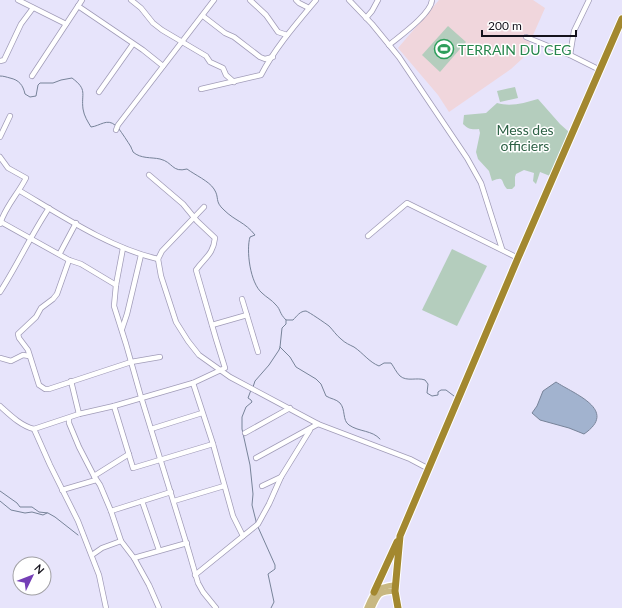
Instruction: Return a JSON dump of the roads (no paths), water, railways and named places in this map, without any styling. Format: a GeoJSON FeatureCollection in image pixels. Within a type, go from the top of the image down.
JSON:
{"type":"FeatureCollection","features":[{"type":"Feature","properties":{"kind":"highway"},"geometry":{"type":"LineString","coordinates":[[374,592],[429,469],[518,258],[622,19]]}},
{"type":"Feature","properties":{"kind":"highway"},"geometry":{"type":"LineString","coordinates":[[398,608],[395,588],[400,536]]}},
{"type":"Feature","properties":{"kind":"main road"},"geometry":{"type":"LineString","coordinates":[[367,608],[374,592],[384,587],[395,588]]}},
{"type":"Feature","properties":{"kind":"main road"},"geometry":{"type":"LineString","coordinates":[[372,608],[378,595],[395,588]]}},
{"type":"Feature","properties":{"kind":"street"},"geometry":{"type":"LineString","coordinates":[[18,0],[66,24]]}},
{"type":"Feature","properties":{"kind":"street"},"geometry":{"type":"LineString","coordinates":[[32,76],[82,0]]}},
{"type":"Feature","properties":{"kind":"street"},"geometry":{"type":"LineString","coordinates":[[131,0],[141,8],[157,27],[206,56],[210,62],[223,68],[226,76],[234,82]]}},
{"type":"Feature","properties":{"kind":"street"},"geometry":{"type":"LineString","coordinates":[[116,130],[118,125],[214,0]]}},
{"type":"Feature","properties":{"kind":"street"},"geometry":{"type":"LineString","coordinates":[[250,0],[266,15],[278,32],[287,35]]}},
{"type":"Feature","properties":{"kind":"street"},"geometry":{"type":"LineString","coordinates":[[296,0],[309,8]]}},
{"type":"Feature","properties":{"kind":"street"},"geometry":{"type":"LineString","coordinates":[[201,89],[261,75],[287,35],[316,0]]}},
{"type":"Feature","properties":{"kind":"street"},"geometry":{"type":"LineString","coordinates":[[349,0],[399,57],[481,182],[502,249]]}},
{"type":"Feature","properties":{"kind":"street"},"geometry":{"type":"LineString","coordinates":[[366,18],[378,0]]}},
{"type":"Feature","properties":{"kind":"street"},"geometry":{"type":"LineString","coordinates":[[389,45],[419,19],[432,5],[432,0]]}},
{"type":"Feature","properties":{"kind":"street"},"geometry":{"type":"LineString","coordinates":[[570,55],[574,31],[589,0]]}},
{"type":"Feature","properties":{"kind":"street"},"geometry":{"type":"LineString","coordinates":[[78,6],[163,66]]}},
{"type":"Feature","properties":{"kind":"street"},"geometry":{"type":"LineString","coordinates":[[0,61],[4,60],[21,24],[33,8]]}},
{"type":"Feature","properties":{"kind":"street"},"geometry":{"type":"LineString","coordinates":[[203,16],[260,57],[265,59],[273,57]]}},
{"type":"Feature","properties":{"kind":"street"},"geometry":{"type":"LineString","coordinates":[[526,37],[570,55],[600,70]]}},
{"type":"Feature","properties":{"kind":"street"},"geometry":{"type":"LineString","coordinates":[[99,92],[133,44]]}},
{"type":"Feature","properties":{"kind":"street"},"geometry":{"type":"LineString","coordinates":[[0,137],[10,116]]}},
{"type":"Feature","properties":{"kind":"street"},"geometry":{"type":"LineString","coordinates":[[0,157],[8,168],[26,178],[20,191],[4,212],[0,223],[69,260],[81,264],[116,285]]}},
{"type":"Feature","properties":{"kind":"street"},"geometry":{"type":"LineString","coordinates":[[0,406],[19,422],[29,428],[34,429],[79,414],[114,406],[192,383],[226,368],[196,270],[201,262],[208,257],[214,247],[214,238],[194,218],[183,204],[149,175]]}},
{"type":"Feature","properties":{"kind":"street"},"geometry":{"type":"LineString","coordinates":[[20,191],[123,248],[141,255],[158,259]]}},
{"type":"Feature","properties":{"kind":"street"},"geometry":{"type":"LineString","coordinates":[[368,236],[407,203],[518,258]]}},
{"type":"Feature","properties":{"kind":"street"},"geometry":{"type":"LineString","coordinates":[[204,207],[162,251],[158,259],[163,282],[176,322],[188,342],[200,355],[220,370],[318,424],[410,459],[429,469]]}},
{"type":"Feature","properties":{"kind":"street"},"geometry":{"type":"LineString","coordinates":[[0,292],[30,238],[49,208]]}},
{"type":"Feature","properties":{"kind":"street"},"geometry":{"type":"LineString","coordinates":[[60,254],[76,223]]}},
{"type":"Feature","properties":{"kind":"street"},"geometry":{"type":"LineString","coordinates":[[123,248],[116,285],[114,306],[187,543],[198,584],[216,608]]}},
{"type":"Feature","properties":{"kind":"street"},"geometry":{"type":"LineString","coordinates":[[122,329],[141,255]]}},
{"type":"Feature","properties":{"kind":"street"},"geometry":{"type":"LineString","coordinates":[[69,260],[58,294],[41,308],[36,317],[18,334],[19,338],[28,350],[41,388],[49,389],[131,362],[160,357]]}},
{"type":"Feature","properties":{"kind":"street"},"geometry":{"type":"LineString","coordinates":[[242,298],[258,352]]}},
{"type":"Feature","properties":{"kind":"street"},"geometry":{"type":"LineString","coordinates":[[212,325],[247,315]]}},
{"type":"Feature","properties":{"kind":"street"},"geometry":{"type":"LineString","coordinates":[[0,358],[11,361],[23,355],[29,356]]}},
{"type":"Feature","properties":{"kind":"street"},"geometry":{"type":"LineString","coordinates":[[71,381],[79,414]]}},
{"type":"Feature","properties":{"kind":"street"},"geometry":{"type":"LineString","coordinates":[[192,383],[233,516],[243,536]]}},
{"type":"Feature","properties":{"kind":"street"},"geometry":{"type":"LineString","coordinates":[[114,406],[133,468],[212,444]]}},
{"type":"Feature","properties":{"kind":"street"},"geometry":{"type":"LineString","coordinates":[[245,433],[290,408]]}},
{"type":"Feature","properties":{"kind":"street"},"geometry":{"type":"LineString","coordinates":[[151,429],[202,413]]}},
{"type":"Feature","properties":{"kind":"street"},"geometry":{"type":"LineString","coordinates":[[69,418],[69,423],[75,438],[100,485],[111,511],[121,541],[134,558],[155,596],[159,608]]}},
{"type":"Feature","properties":{"kind":"street"},"geometry":{"type":"LineString","coordinates":[[256,458],[310,430],[318,424]]}},
{"type":"Feature","properties":{"kind":"street"},"geometry":{"type":"LineString","coordinates":[[34,429],[78,521],[92,555],[99,575],[106,608]]}},
{"type":"Feature","properties":{"kind":"street"},"geometry":{"type":"LineString","coordinates":[[195,575],[257,525],[270,504],[282,477],[310,430]]}},
{"type":"Feature","properties":{"kind":"street"},"geometry":{"type":"LineString","coordinates":[[62,490],[95,478],[129,454]]}},
{"type":"Feature","properties":{"kind":"street"},"geometry":{"type":"LineString","coordinates":[[262,486],[282,477]]}},
{"type":"Feature","properties":{"kind":"street"},"geometry":{"type":"LineString","coordinates":[[174,501],[224,486]]}},
{"type":"Feature","properties":{"kind":"street"},"geometry":{"type":"LineString","coordinates":[[111,511],[171,492]]}},
{"type":"Feature","properties":{"kind":"street"},"geometry":{"type":"LineString","coordinates":[[142,501],[159,550]]}},
{"type":"Feature","properties":{"kind":"street"},"geometry":{"type":"LineString","coordinates":[[92,555],[102,548],[121,541]]}},
{"type":"Feature","properties":{"kind":"street"},"geometry":{"type":"LineString","coordinates":[[134,558],[187,543]]}},
{"type":"Feature","properties":{"kind":"water"},"geometry":{"type":"Polygon","coordinates":[[[556,382],[582,397],[595,410],[597,417],[594,425],[584,434],[540,420],[532,413],[537,406],[543,391],[556,382]]]}},
{"type":"Feature","properties":{"kind":"waterway"},"geometry":{"type":"LineString","coordinates":[[0,76],[4,76],[18,82],[22,86],[25,94],[30,97],[36,96],[38,85],[40,83],[53,83],[72,78],[82,89],[84,112],[91,127],[106,122],[115,125]]}},
{"type":"Feature","properties":{"kind":"waterway"},"geometry":{"type":"LineString","coordinates":[[119,129],[133,152],[136,154],[143,157],[164,160],[178,170],[187,169],[209,183],[216,192],[218,202],[221,207],[228,214],[244,224],[255,235],[250,237],[248,250],[254,282],[262,293],[278,307],[286,320],[293,320],[300,313],[306,311],[329,326],[338,336],[375,364],[379,366],[384,363],[391,363],[403,378],[425,380],[428,384],[427,393],[432,396],[438,395],[438,392],[441,390],[446,390],[454,396]]}},
{"type":"Feature","properties":{"kind":"waterway"},"geometry":{"type":"LineString","coordinates":[[253,387],[255,381],[269,365],[279,350],[282,328],[286,324],[286,320]]}},
{"type":"Feature","properties":{"kind":"waterway"},"geometry":{"type":"LineString","coordinates":[[280,347],[290,357],[296,367],[316,379],[321,384],[326,396],[340,403],[345,420],[349,425],[369,432],[380,439]]}},
{"type":"Feature","properties":{"kind":"waterway"},"geometry":{"type":"LineString","coordinates":[[251,390],[248,398],[252,402],[246,407],[242,417],[242,429],[250,465],[253,494],[252,505],[256,524]]}},
{"type":"Feature","properties":{"kind":"waterway"},"geometry":{"type":"LineString","coordinates":[[0,491],[17,503],[20,507],[32,507],[39,512],[48,513],[78,535]]}},
{"type":"Feature","properties":{"kind":"waterway"},"geometry":{"type":"LineString","coordinates":[[0,501],[11,510],[25,513],[32,512],[43,515],[47,513]]}},
{"type":"Feature","properties":{"kind":"waterway"},"geometry":{"type":"LineString","coordinates":[[258,527],[275,565],[275,569],[268,574],[274,602],[271,608]]}},
{"type":"Feature","properties":{"kind":"place","name":"TERRAIN DU CEG"},"geometry":{"type":"Point","coordinates":[444,49]}},
{"type":"Feature","properties":{"kind":"park label","name":"Mess des officiers"},"geometry":{"type":"Point","coordinates":[525,138]}}]}
